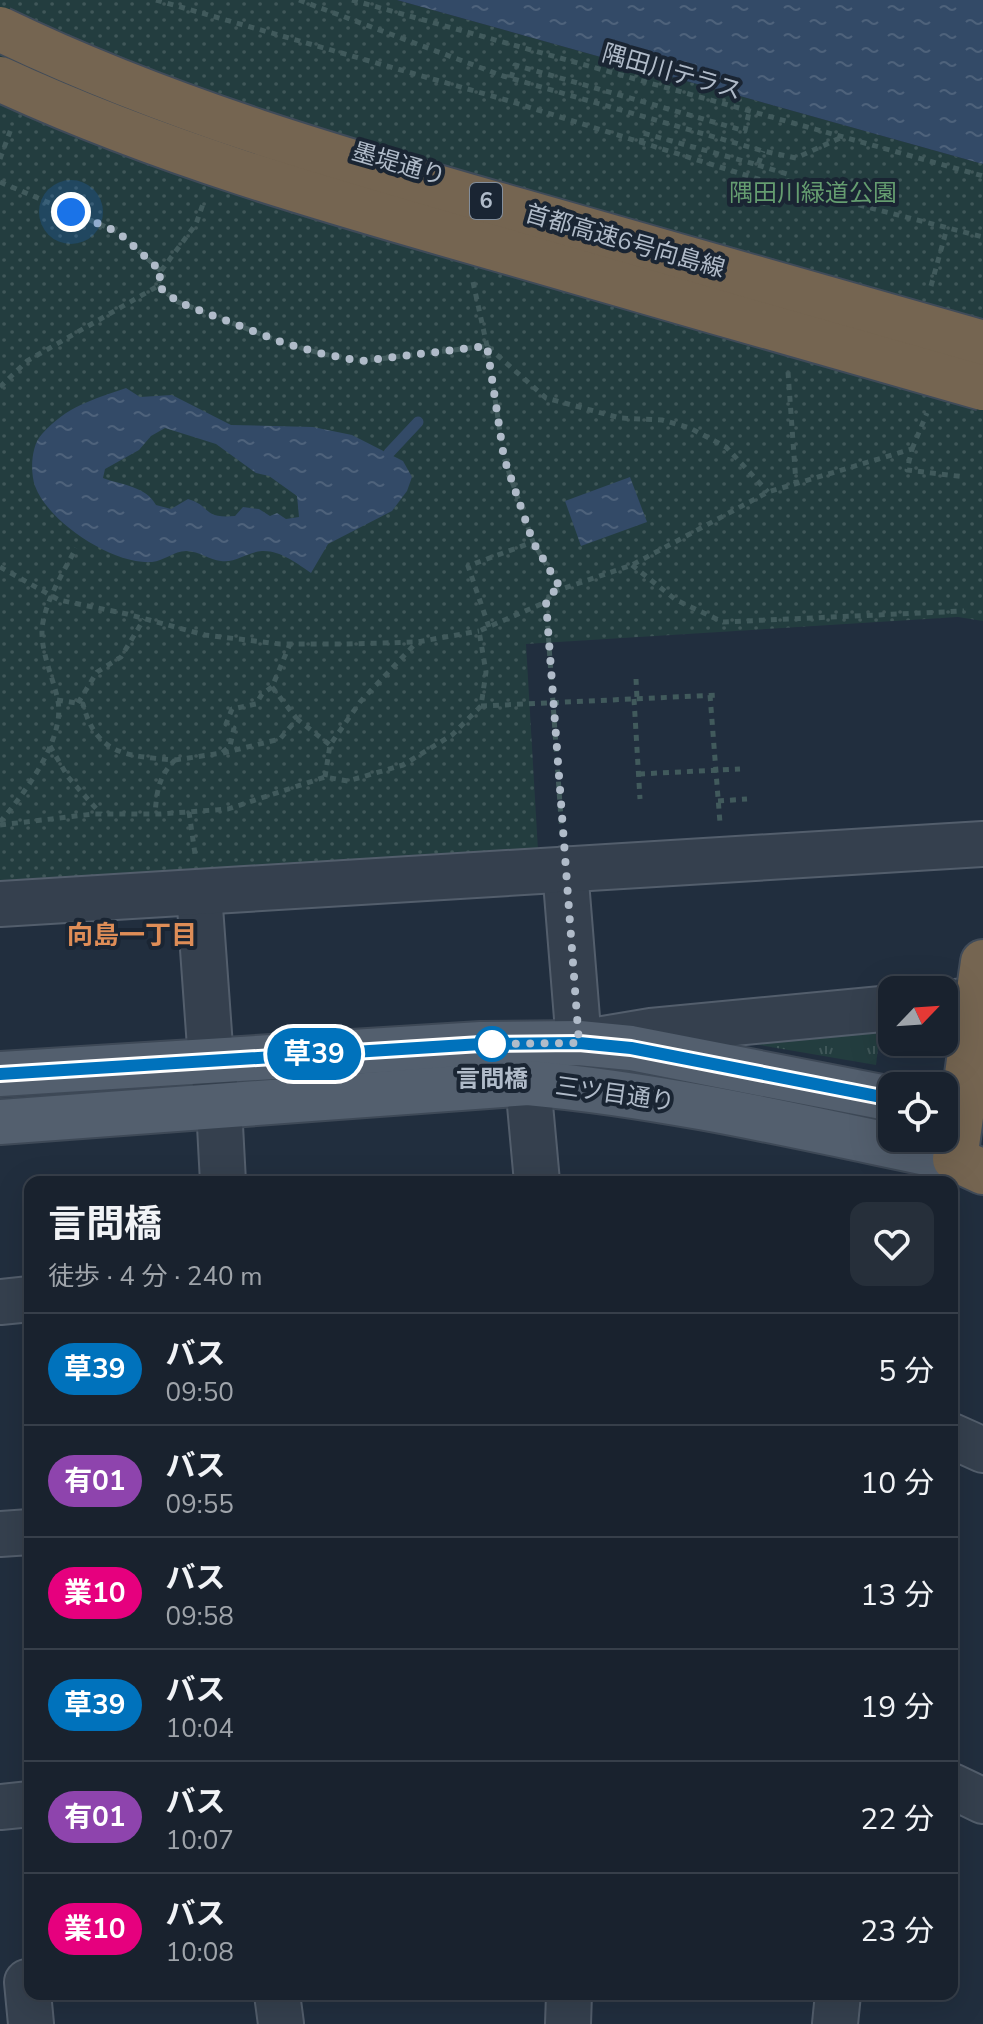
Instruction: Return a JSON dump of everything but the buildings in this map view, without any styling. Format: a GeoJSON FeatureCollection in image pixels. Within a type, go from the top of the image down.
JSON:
{"type":"FeatureCollection","features":[{"type":"Feature","properties":{"kind":"highway","name":"首都高速6号向島線"},"geometry":{"type":"LineString","coordinates":[[0,29],[75,65],[193,111],[381,172],[983,343]]}},
{"type":"Feature","properties":{"kind":"highway","name":"首都高速6号向島線"},"geometry":{"type":"LineString","coordinates":[[8,97],[60,106],[178,153],[368,212],[983,388]]}},
{"type":"Feature","properties":{"kind":"highway"},"geometry":{"type":"LineString","coordinates":[[956,1163],[974,985]]}},
{"type":"Feature","properties":{"kind":"main road","name":"墨堤通り"},"geometry":{"type":"LineString","coordinates":[[0,52],[983,328]]}},
{"type":"Feature","properties":{"kind":"main road","name":"三ツ目通り"},"geometry":{"type":"LineString","coordinates":[[0,1074],[481,1044],[579,1043],[631,1048],[878,1096]]}},
{"type":"Feature","properties":{"kind":"main road","name":"三ツ目通り"},"geometry":{"type":"LineString","coordinates":[[0,1122],[454,1086],[528,1083],[595,1089],[660,1100],[956,1163]]}},
{"type":"Feature","properties":{"kind":"street"},"geometry":{"type":"LineString","coordinates":[[0,904],[983,844]]}},
{"type":"Feature","properties":{"kind":"street"},"geometry":{"type":"LineString","coordinates":[[565,869],[579,1043],[666,1029],[878,1009]]}},
{"type":"Feature","properties":{"kind":"street"},"geometry":{"type":"LineString","coordinates":[[199,893],[223,1176]]}},
{"type":"Feature","properties":{"kind":"street"},"geometry":{"type":"LineString","coordinates":[[528,1083],[536,1176]]}},
{"type":"Feature","properties":{"kind":"street"},"geometry":{"type":"LineString","coordinates":[[0,1302],[24,1300]]}},
{"type":"Feature","properties":{"kind":"street"},"geometry":{"type":"LineString","coordinates":[[958,1439],[983,1450]]}},
{"type":"Feature","properties":{"kind":"street"},"geometry":{"type":"LineString","coordinates":[[0,1534],[24,1532]]}},
{"type":"Feature","properties":{"kind":"street"},"geometry":{"type":"LineString","coordinates":[[958,1789],[983,1801]]}},
{"type":"Feature","properties":{"kind":"street"},"geometry":{"type":"LineString","coordinates":[[0,1807],[24,1805]]}},
{"type":"Feature","properties":{"kind":"street"},"geometry":{"type":"LineString","coordinates":[[278,2000],[281,2024]]}},
{"type":"Feature","properties":{"kind":"street"},"geometry":{"type":"LineString","coordinates":[[568,2024],[569,2000]]}},
{"type":"Feature","properties":{"kind":"street"},"geometry":{"type":"LineString","coordinates":[[835,2024],[837,2000]]}},
{"type":"Feature","properties":{"kind":"path"},"geometry":{"type":"LineString","coordinates":[[156,0],[506,100],[641,144],[783,185],[983,237]]}},
{"type":"Feature","properties":{"kind":"path"},"geometry":{"type":"LineString","coordinates":[[299,0],[511,78],[763,151],[796,158],[840,138]]}},
{"type":"Feature","properties":{"kind":"path","name":"隅田川テラス"},"geometry":{"type":"LineString","coordinates":[[352,0],[983,176]]}},
{"type":"Feature","properties":{"kind":"path"},"geometry":{"type":"LineString","coordinates":[[511,78],[515,65],[745,131],[749,112]]}},
{"type":"Feature","properties":{"kind":"path"},"geometry":{"type":"LineString","coordinates":[[0,159],[8,97]]}},
{"type":"Feature","properties":{"kind":"path"},"geometry":{"type":"LineString","coordinates":[[641,144],[643,133],[758,165],[787,174],[783,185]]}},
{"type":"Feature","properties":{"kind":"path"},"geometry":{"type":"LineString","coordinates":[[758,165],[763,151]]}},
{"type":"Feature","properties":{"kind":"path"},"geometry":{"type":"LineString","coordinates":[[0,182],[118,232],[161,271]]}},
{"type":"Feature","properties":{"kind":"path"},"geometry":{"type":"LineString","coordinates":[[0,387],[27,361],[158,286],[161,271],[196,224],[209,188]]}},
{"type":"Feature","properties":{"kind":"path"},"geometry":{"type":"LineString","coordinates":[[470,270],[487,346],[504,458],[533,542],[561,589]]}},
{"type":"Feature","properties":{"kind":"path"},"geometry":{"type":"LineString","coordinates":[[158,286],[178,302],[284,343],[361,361],[487,346],[546,398],[620,418],[662,420],[690,428],[714,440],[726,447],[768,492]]}},
{"type":"Feature","properties":{"kind":"path"},"geometry":{"type":"LineString","coordinates":[[787,362],[796,483]]}},
{"type":"Feature","properties":{"kind":"path"},"geometry":{"type":"LineString","coordinates":[[0,567],[52,596],[205,635],[290,644],[417,642],[489,627],[546,602],[553,592],[632,565],[768,492],[796,483],[912,449],[907,470],[965,477]]}},
{"type":"Feature","properties":{"kind":"path"},"geometry":{"type":"LineString","coordinates":[[489,627],[468,566],[533,542]]}},
{"type":"Feature","properties":{"kind":"path"},"geometry":{"type":"LineString","coordinates":[[0,823],[38,771],[55,732],[57,700],[46,659],[42,624],[76,548]]}},
{"type":"Feature","properties":{"kind":"path"},"geometry":{"type":"LineString","coordinates":[[632,565],[676,600],[723,622],[964,611]]}},
{"type":"Feature","properties":{"kind":"path"},"geometry":{"type":"LineString","coordinates":[[546,602],[565,869]]}},
{"type":"Feature","properties":{"kind":"path"},"geometry":{"type":"LineString","coordinates":[[78,703],[97,672],[121,657],[144,619]]}},
{"type":"Feature","properties":{"kind":"path"},"geometry":{"type":"LineString","coordinates":[[0,823],[101,814],[228,809],[325,777],[348,781],[403,765],[452,735],[481,706],[486,672],[479,631]]}},
{"type":"Feature","properties":{"kind":"path"},"geometry":{"type":"LineString","coordinates":[[325,777],[330,745],[360,702],[417,642]]}},
{"type":"Feature","properties":{"kind":"path"},"geometry":{"type":"LineString","coordinates":[[222,753],[230,746],[234,728],[226,724],[232,709],[256,704],[262,694],[272,687],[290,644]]}},
{"type":"Feature","properties":{"kind":"path"},"geometry":{"type":"LineString","coordinates":[[636,679],[640,799]]}},
{"type":"Feature","properties":{"kind":"path"},"geometry":{"type":"LineString","coordinates":[[272,687],[297,719],[330,745]]}},
{"type":"Feature","properties":{"kind":"path"},"geometry":{"type":"LineString","coordinates":[[710,695],[723,860]]}},
{"type":"Feature","properties":{"kind":"path"},"geometry":{"type":"LineString","coordinates":[[481,706],[718,695]]}},
{"type":"Feature","properties":{"kind":"path"},"geometry":{"type":"LineString","coordinates":[[57,700],[83,704],[89,726],[121,754],[175,760],[280,739],[297,719]]}},
{"type":"Feature","properties":{"kind":"path"},"geometry":{"type":"LineString","coordinates":[[49,745],[68,777],[101,814]]}},
{"type":"Feature","properties":{"kind":"path"},"geometry":{"type":"LineString","coordinates":[[155,814],[157,787],[163,772],[175,760]]}},
{"type":"Feature","properties":{"kind":"path"},"geometry":{"type":"LineString","coordinates":[[639,774],[740,769]]}},
{"type":"Feature","properties":{"kind":"path"},"geometry":{"type":"LineString","coordinates":[[718,801],[747,799]]}},
{"type":"Feature","properties":{"kind":"green space","name":"隅田川緑道公園"},"geometry":{"type":"Polygon","coordinates":[[[0,0],[397,0],[983,164],[983,621],[958,617],[526,644],[538,850],[0,887],[0,0]]]}},
{"type":"Feature","properties":{"kind":"green space"},"geometry":{"type":"Polygon","coordinates":[[[878,1023],[876,1065],[754,1044],[750,1038],[878,1023]]]}},
{"type":"Feature","properties":{"kind":"water"},"geometry":{"type":"Polygon","coordinates":[[[397,0],[983,0],[983,164],[397,0]]]}},
{"type":"Feature","properties":{"kind":"water"},"geometry":{"type":"Polygon","coordinates":[[[126,388],[140,397],[172,395],[231,425],[313,427],[352,435],[403,461],[412,477],[407,491],[392,511],[328,544],[311,573],[288,558],[269,551],[226,561],[186,551],[152,562],[119,556],[84,539],[53,513],[35,486],[32,466],[38,439],[51,424],[81,405],[126,388]],[[165,428],[151,436],[139,450],[105,469],[103,478],[140,490],[156,505],[171,509],[188,499],[217,516],[235,516],[243,507],[259,509],[270,516],[277,513],[286,519],[299,517],[297,496],[269,476],[256,473],[216,444],[165,428]]]}},
{"type":"Feature","properties":{"kind":"water"},"geometry":{"type":"Polygon","coordinates":[[[630,477],[647,522],[581,546],[565,501],[630,477]]]}},
{"type":"Feature","properties":{"kind":"waterway"},"geometry":{"type":"LineString","coordinates":[[389,453],[418,422]]}},
{"type":"Feature","properties":{"kind":"bus line","name":"草39"},"geometry":{"type":"LineString","coordinates":[[0,1074],[481,1044],[579,1043],[631,1048],[878,1096]]}},
{"type":"Feature","properties":{"kind":"place","name":"言問橋"},"geometry":{"type":"Point","coordinates":[492,1044]}},
{"type":"Feature","properties":{"kind":"district","name":"向島一丁目"},"geometry":{"type":"Point","coordinates":[132,935]}},
{"type":"Feature","properties":{"kind":"route"},"geometry":{"type":"LineString","coordinates":[[71,212],[118,232],[161,271],[158,286],[178,302],[284,343],[361,361],[487,346],[504,458],[533,542],[561,589],[553,592],[546,602],[579,1043],[481,1044],[492,1044]]}}]}
